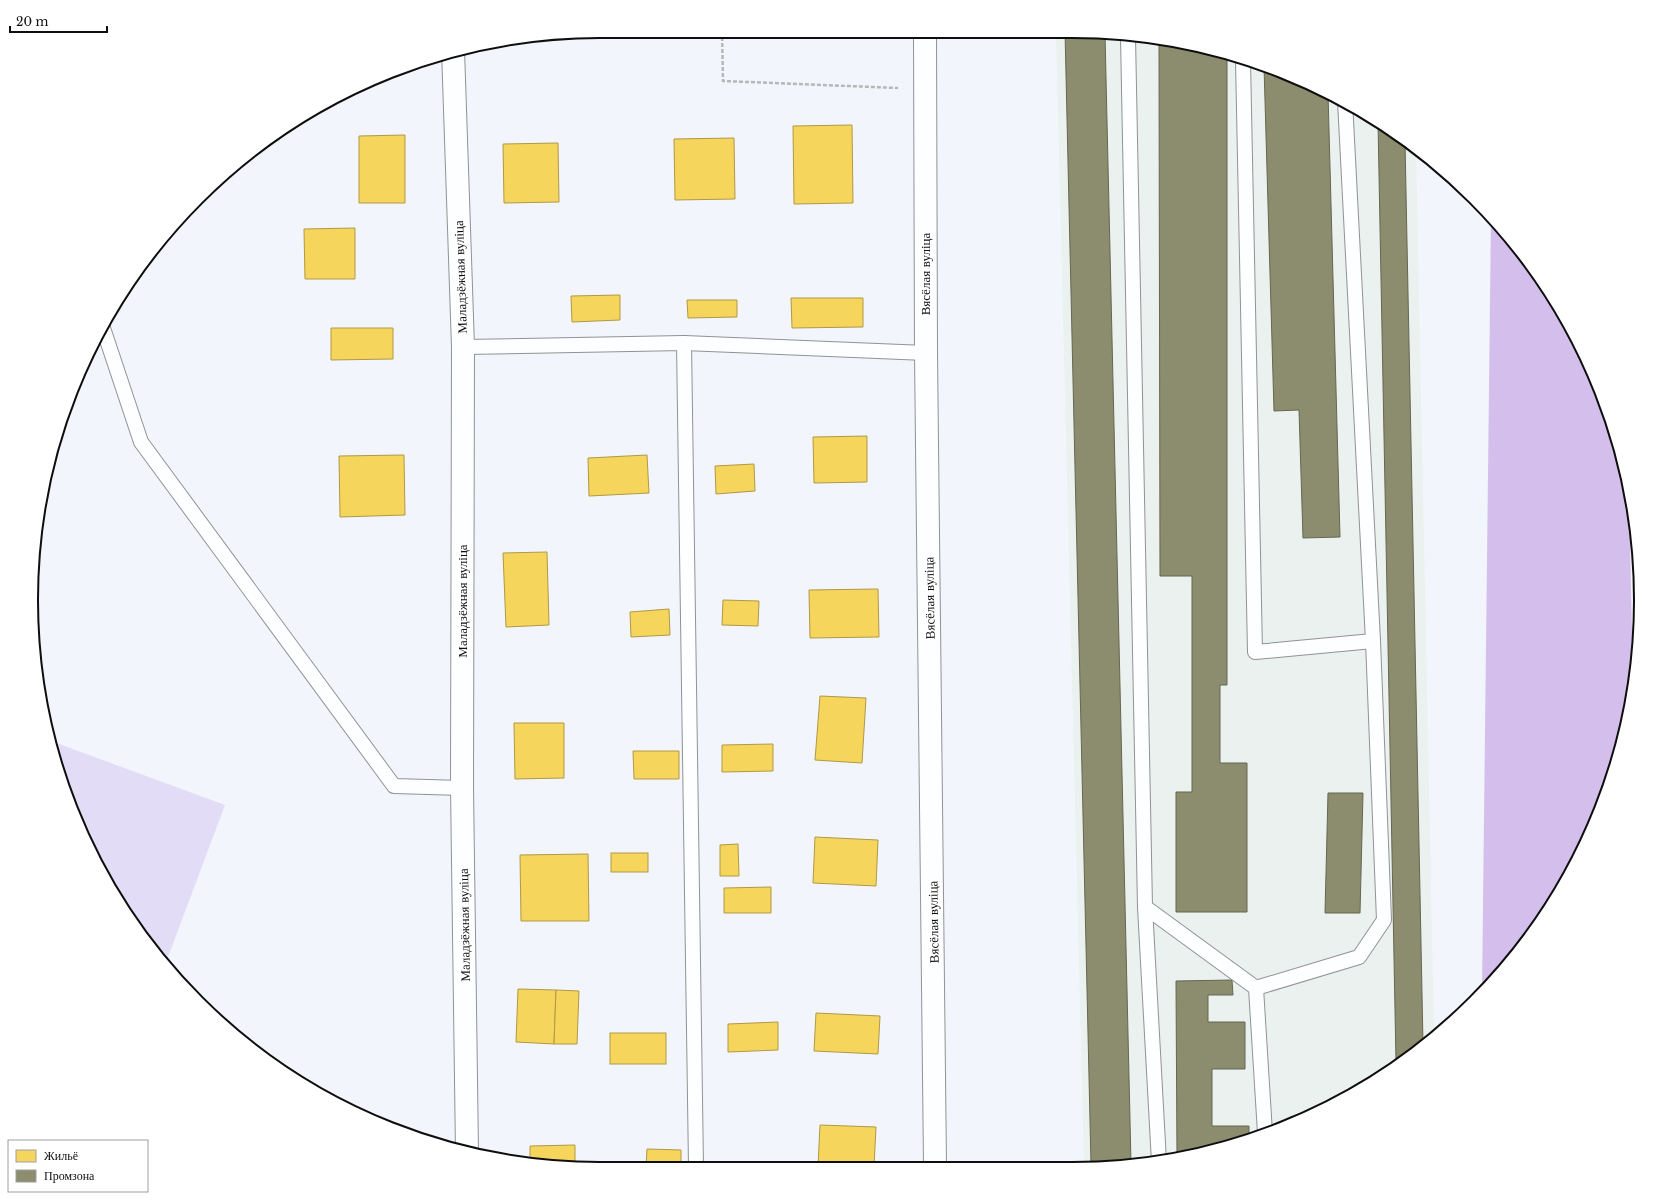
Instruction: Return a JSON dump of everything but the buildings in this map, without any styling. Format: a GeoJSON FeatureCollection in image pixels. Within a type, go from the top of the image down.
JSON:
{"type":"FeatureCollection","features":[{"type":"Feature","properties":{"kind":"street","name":"Вясёлая вуліца"},"geometry":{"type":"LineString","coordinates":[[925,38],[926,353],[935,1162]]}},
{"type":"Feature","properties":{"kind":"street","name":"Маладзёжная вуліца"},"geometry":{"type":"LineString","coordinates":[[453,58],[463,347],[462,788],[467,1146]]}},
{"type":"Feature","properties":{"kind":"lane"},"geometry":{"type":"LineString","coordinates":[[1128,41],[1145,907],[1159,1155]]}},
{"type":"Feature","properties":{"kind":"lane"},"geometry":{"type":"LineString","coordinates":[[1243,65],[1255,652],[1373,641]]}},
{"type":"Feature","properties":{"kind":"lane"},"geometry":{"type":"LineString","coordinates":[[1256,988],[1359,957],[1384,920],[1373,641],[1344,108]]}},
{"type":"Feature","properties":{"kind":"lane"},"geometry":{"type":"LineString","coordinates":[[105,334],[140,442],[394,786],[462,788]]}},
{"type":"Feature","properties":{"kind":"lane"},"geometry":{"type":"LineString","coordinates":[[463,347],[684,343],[926,353]]}},
{"type":"Feature","properties":{"kind":"lane"},"geometry":{"type":"LineString","coordinates":[[684,343],[696,1162]]}},
{"type":"Feature","properties":{"kind":"lane"},"geometry":{"type":"LineString","coordinates":[[1145,907],[1256,988]]}},
{"type":"Feature","properties":{"kind":"lane"},"geometry":{"type":"LineString","coordinates":[[1256,988],[1265,1128]]}},
{"type":"Feature","properties":{"kind":"path"},"geometry":{"type":"LineString","coordinates":[[722,38],[723,81],[924,89]]}},
{"type":"Feature","properties":{"kind":"shaded area"},"geometry":{"type":"Polygon","coordinates":[[[1056,38],[1109,39],[1145,43],[1217,57],[1253,68],[1321,96],[1353,113],[1416,156],[1434,1030],[1414,1046],[1353,1087],[1321,1104],[1253,1132],[1217,1143],[1182,1151],[1109,1161],[1084,1162],[1056,38]]]}},
{"type":"Feature","properties":{"kind":"shaded area"},"geometry":{"type":"Polygon","coordinates":[[[1491,225],[1518,258],[1559,319],[1576,351],[1604,419],[1615,455],[1629,527],[1632,644],[1623,710],[1615,745],[1604,781],[1576,849],[1559,881],[1539,912],[1518,942],[1495,971],[1482,984],[1491,225]]]}},
{"type":"Feature","properties":{"kind":"shaded area"},"geometry":{"type":"Polygon","coordinates":[[[57,743],[225,805],[167,959],[133,912],[113,881],[96,849],[68,781],[57,743]]]}}]}
